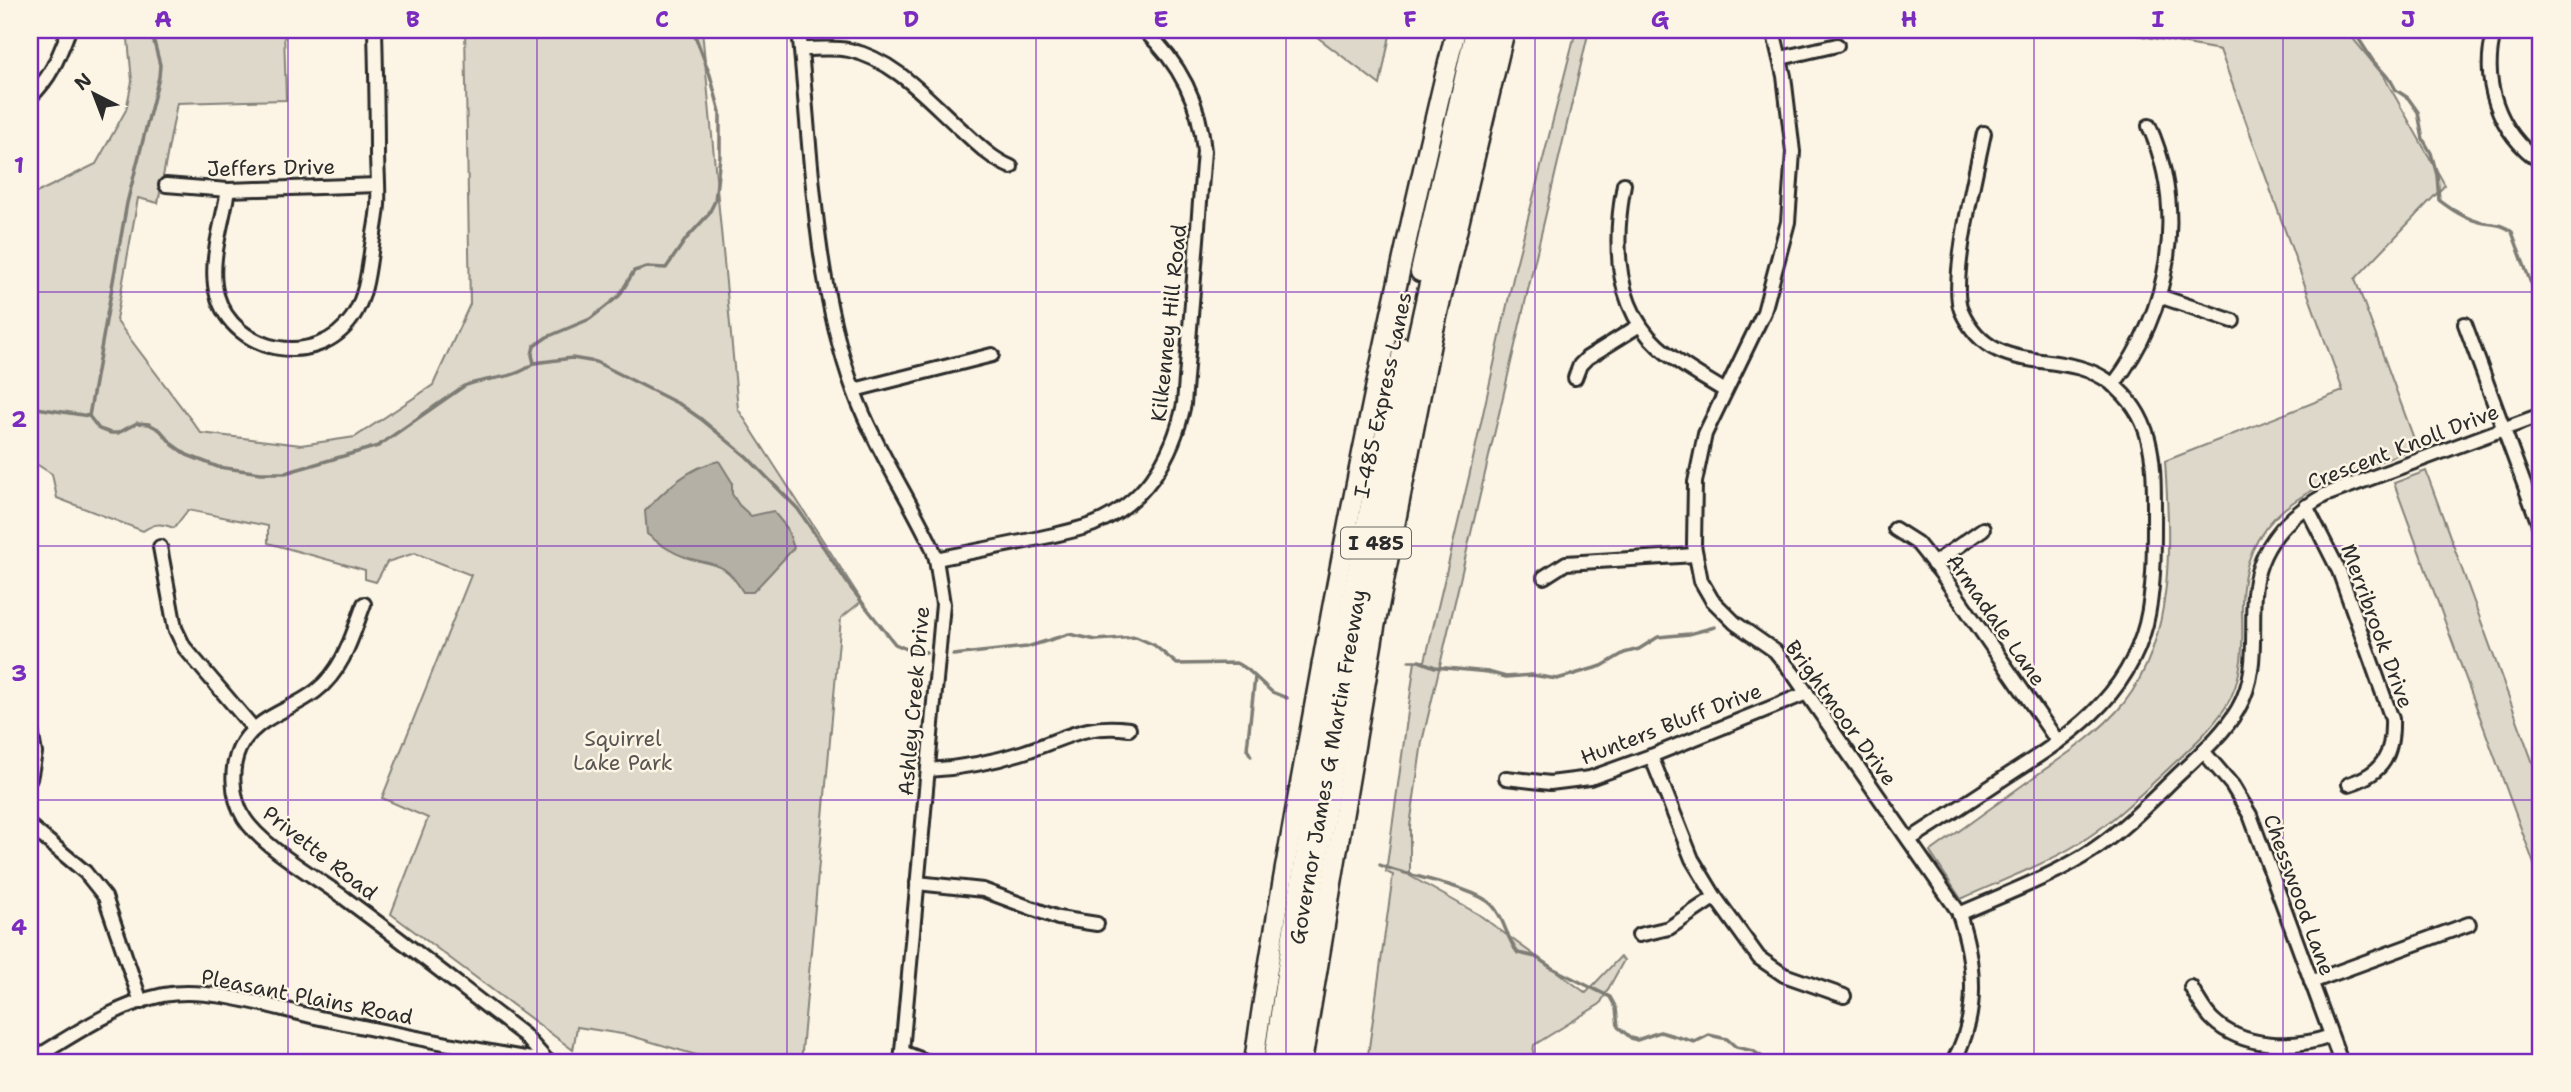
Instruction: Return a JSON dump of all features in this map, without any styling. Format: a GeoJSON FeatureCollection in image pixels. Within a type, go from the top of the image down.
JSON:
{"type":"FeatureCollection","features":[{"type":"Feature","properties":{"kind":"highway","name":"Governor James G Martin Freeway"},"geometry":{"type":"LineString","coordinates":[[1254,1062],[1284,876],[1338,577],[1410,226],[1455,30]]}},
{"type":"Feature","properties":{"kind":"highway","name":"I-485 Express Lanes"},"geometry":{"type":"LineString","coordinates":[[1273,1062],[1296,897],[1372,493],[1475,30]]}},
{"type":"Feature","properties":{"kind":"highway","name":"I-485 Express Lanes"},"geometry":{"type":"LineString","coordinates":[[1286,1062],[1311,899],[1362,609],[1426,299],[1490,30]]}},
{"type":"Feature","properties":{"kind":"highway","name":"Governor James G Martin Freeway"},"geometry":{"type":"LineString","coordinates":[[1302,1062],[1377,614],[1432,338],[1505,30]]}},
{"type":"Feature","properties":{"kind":"street"},"geometry":{"type":"LineString","coordinates":[[30,97],[47,79],[69,30]]}},
{"type":"Feature","properties":{"kind":"street"},"geometry":{"type":"LineString","coordinates":[[228,190],[214,278],[217,295],[228,317],[243,334],[269,346],[292,350],[324,341],[340,331],[352,317],[368,275],[378,203],[374,30]]}},
{"type":"Feature","properties":{"kind":"street","name":"Ashley Creek Drive"},"geometry":{"type":"LineString","coordinates":[[799,30],[824,273],[836,333],[854,390],[877,446],[936,559],[943,614],[902,1057]]}},
{"type":"Feature","properties":{"kind":"street","name":"Kilkenney Hill Road"},"geometry":{"type":"LineString","coordinates":[[936,559],[1073,531],[1095,523],[1125,506],[1141,493],[1164,462],[1173,444],[1184,404],[1204,151],[1198,114],[1185,82],[1165,51],[1144,30]]}},
{"type":"Feature","properties":{"kind":"street","name":"Brightmoor Drive"},"geometry":{"type":"LineString","coordinates":[[1773,30],[1781,58],[1793,152],[1788,222],[1765,312],[1740,366],[1709,422],[1697,466],[1694,503],[1695,555],[1701,581],[1719,609],[1775,651],[1807,693],[1959,914],[1970,955],[1973,985],[1964,1036],[1953,1062]]}},
{"type":"Feature","properties":{"kind":"street"},"geometry":{"type":"LineString","coordinates":[[2495,30],[2490,76],[2497,110],[2511,134],[2541,162]]}},
{"type":"Feature","properties":{"kind":"street"},"geometry":{"type":"LineString","coordinates":[[1781,58],[1837,45]]}},
{"type":"Feature","properties":{"kind":"street"},"geometry":{"type":"LineString","coordinates":[[801,49],[847,49],[883,62],[984,150],[1011,167]]}},
{"type":"Feature","properties":{"kind":"street"},"geometry":{"type":"LineString","coordinates":[[2113,385],[2137,351],[2152,320],[2167,260],[2170,215],[2161,158],[2148,126]]}},
{"type":"Feature","properties":{"kind":"street"},"geometry":{"type":"LineString","coordinates":[[1909,840],[2058,742],[2107,701],[2123,679],[2140,643],[2150,605],[2154,530],[2150,440],[2134,407],[2113,385],[2094,373],[2000,353],[1980,338],[1961,311],[1956,284],[1984,133]]}},
{"type":"Feature","properties":{"kind":"street"},"geometry":{"type":"LineString","coordinates":[[1624,184],[1618,227],[1618,257],[1626,293],[1640,325],[1667,354],[1725,391]]}},
{"type":"Feature","properties":{"kind":"street","name":"Jeffers Drive"},"geometry":{"type":"LineString","coordinates":[[166,186],[228,190],[378,185]]}},
{"type":"Feature","properties":{"kind":"street"},"geometry":{"type":"LineString","coordinates":[[2159,296],[2233,321]]}},
{"type":"Feature","properties":{"kind":"street"},"geometry":{"type":"LineString","coordinates":[[2465,324],[2541,530]]}},
{"type":"Feature","properties":{"kind":"street"},"geometry":{"type":"LineString","coordinates":[[1575,378],[1580,365],[1587,358],[1640,325]]}},
{"type":"Feature","properties":{"kind":"street"},"geometry":{"type":"LineString","coordinates":[[854,390],[992,355]]}},
{"type":"Feature","properties":{"kind":"street","name":"Crescent Knoll Drive"},"geometry":{"type":"LineString","coordinates":[[1959,914],[2058,871],[2096,848],[2134,817],[2218,737],[2233,717],[2249,680],[2254,649],[2254,594],[2265,550],[2283,525],[2325,495],[2541,415]]}},
{"type":"Feature","properties":{"kind":"street","name":"Merribrook Drive"},"geometry":{"type":"LineString","coordinates":[[2306,506],[2339,571],[2392,719],[2392,744],[2381,765],[2365,779],[2349,784]]}},
{"type":"Feature","properties":{"kind":"street","name":"Armadale Lane"},"geometry":{"type":"LineString","coordinates":[[1895,529],[1910,537],[1933,564],[2058,742]]}},
{"type":"Feature","properties":{"kind":"street"},"geometry":{"type":"LineString","coordinates":[[1933,564],[1983,529]]}},
{"type":"Feature","properties":{"kind":"street"},"geometry":{"type":"LineString","coordinates":[[160,547],[175,628],[184,647],[254,729]]}},
{"type":"Feature","properties":{"kind":"street"},"geometry":{"type":"LineString","coordinates":[[1544,577],[1566,563],[1695,555]]}},
{"type":"Feature","properties":{"kind":"street","name":"Privette Road"},"geometry":{"type":"LineString","coordinates":[[364,604],[344,658],[331,676],[317,690],[271,715],[254,729],[242,744],[234,766],[234,793],[244,817],[256,833],[524,1035],[549,1062]]}},
{"type":"Feature","properties":{"kind":"street","name":"Hunters Bluff Drive"},"geometry":{"type":"LineString","coordinates":[[1506,778],[1550,783],[1590,778],[1807,693]]}},
{"type":"Feature","properties":{"kind":"street"},"geometry":{"type":"LineString","coordinates":[[30,724],[35,753],[30,779]]}},
{"type":"Feature","properties":{"kind":"street"},"geometry":{"type":"LineString","coordinates":[[928,770],[978,765],[1090,728],[1108,726],[1129,729]]}},
{"type":"Feature","properties":{"kind":"street","name":"Chesswood Lane"},"geometry":{"type":"LineString","coordinates":[[2203,751],[2232,785],[2250,815],[2341,1062]]}},
{"type":"Feature","properties":{"kind":"street"},"geometry":{"type":"LineString","coordinates":[[1651,756],[1684,840],[1715,897],[1767,966],[1800,982],[1844,996]]}},
{"type":"Feature","properties":{"kind":"street"},"geometry":{"type":"LineString","coordinates":[[30,826],[85,872],[104,897],[141,1002]]}},
{"type":"Feature","properties":{"kind":"street"},"geometry":{"type":"LineString","coordinates":[[917,883],[983,890],[1058,918],[1097,925]]}},
{"type":"Feature","properties":{"kind":"street"},"geometry":{"type":"LineString","coordinates":[[1639,935],[1669,928],[1715,897]]}},
{"type":"Feature","properties":{"kind":"street"},"geometry":{"type":"LineString","coordinates":[[2311,982],[2469,924]]}},
{"type":"Feature","properties":{"kind":"street"},"geometry":{"type":"LineString","coordinates":[[2191,987],[2212,1020],[2238,1036],[2283,1045],[2304,1044],[2331,1036]]}},
{"type":"Feature","properties":{"kind":"street","name":"Pleasant Plains Road"},"geometry":{"type":"LineString","coordinates":[[30,1060],[103,1018],[141,1002],[182,993],[217,996],[390,1033],[549,1062]]}},
{"type":"Feature","properties":{"kind":"street"},"geometry":{"type":"LineString","coordinates":[[902,1057],[928,1062]]}},
{"type":"Feature","properties":{"kind":"green space","name":"Squirrel Lake Park"},"geometry":{"type":"Polygon","coordinates":[[[107,30],[284,30],[286,100],[177,103],[158,203],[138,198],[116,320],[201,433],[301,445],[355,437],[433,385],[470,304],[465,30],[702,30],[738,409],[862,601],[841,618],[801,1062],[720,1062],[628,1035],[577,1027],[573,1050],[391,914],[428,818],[382,798],[471,575],[415,553],[387,562],[376,582],[365,579],[365,570],[268,543],[268,526],[188,510],[174,528],[158,525],[143,531],[57,498],[52,474],[30,460],[30,283],[39,277],[30,254],[30,196],[96,164],[126,110],[132,81],[128,39],[107,30]]]}},
{"type":"Feature","properties":{"kind":"green space"},"geometry":{"type":"Polygon","coordinates":[[[1308,30],[1391,30],[1380,85],[1308,30]]]}},
{"type":"Feature","properties":{"kind":"green space"},"geometry":{"type":"Polygon","coordinates":[[[1576,30],[1589,30],[1422,742],[1410,826],[1410,876],[1478,914],[1586,993],[1620,957],[1624,960],[1600,1004],[1534,1045],[1532,1062],[1367,1062],[1393,875],[1386,872],[1415,661],[1425,661],[1515,269],[1576,30]]]}},
{"type":"Feature","properties":{"kind":"green space"},"geometry":{"type":"Polygon","coordinates":[[[2108,30],[2346,30],[2383,75],[2445,185],[2355,279],[2417,447],[2324,484],[2297,499],[2274,518],[2256,542],[2245,572],[2242,648],[2236,685],[2225,708],[2198,740],[2130,804],[2090,836],[2043,863],[1961,899],[1930,852],[2094,733],[2115,714],[2141,676],[2153,648],[2166,586],[2168,523],[2165,461],[2343,391],[2220,50],[2108,30]]]}},
{"type":"Feature","properties":{"kind":"green space"},"geometry":{"type":"Polygon","coordinates":[[[2426,471],[2541,785],[2541,883],[2394,483],[2426,471]]]}},
{"type":"Feature","properties":{"kind":"shaded area"},"geometry":{"type":"Polygon","coordinates":[[[719,461],[732,482],[732,494],[739,505],[751,516],[773,511],[787,528],[794,548],[753,592],[743,592],[730,574],[719,566],[674,553],[647,534],[645,511],[653,502],[688,473],[719,461]]]}},
{"type":"Feature","properties":{"kind":"waterway"},"geometry":{"type":"LineString","coordinates":[[89,416],[127,203],[159,77],[160,65],[151,30]]}},
{"type":"Feature","properties":{"kind":"waterway"},"geometry":{"type":"LineString","coordinates":[[534,363],[534,346],[547,337],[590,319],[619,296],[634,271],[647,267],[666,268],[686,239],[708,215],[715,201],[720,156],[720,112],[693,30]]}},
{"type":"Feature","properties":{"kind":"waterway"},"geometry":{"type":"LineString","coordinates":[[2353,30],[2373,61],[2418,112],[2423,139],[2431,153],[2437,175],[2439,200],[2469,219],[2501,226],[2512,232],[2530,281],[2541,299]]}},
{"type":"Feature","properties":{"kind":"waterway"},"geometry":{"type":"LineString","coordinates":[[534,363],[572,358],[596,362],[681,405],[701,419],[747,457],[798,509],[850,587],[895,644],[909,650],[926,652]]}},
{"type":"Feature","properties":{"kind":"waterway"},"geometry":{"type":"LineString","coordinates":[[30,407],[89,416],[99,429],[111,433],[118,433],[137,423],[149,424],[160,430],[173,445],[187,455],[218,467],[261,473],[285,473],[378,446],[464,386],[509,376],[534,363]]}},
{"type":"Feature","properties":{"kind":"waterway"},"geometry":{"type":"LineString","coordinates":[[1409,661],[1506,677],[1532,675],[1557,679],[1602,666],[1658,637],[1689,634],[1715,627]]}},
{"type":"Feature","properties":{"kind":"waterway"},"geometry":{"type":"LineString","coordinates":[[953,655],[1027,647],[1069,634],[1096,640],[1136,637],[1154,645],[1177,664],[1236,663],[1247,669],[1272,692],[1287,698]]}},
{"type":"Feature","properties":{"kind":"waterway"},"geometry":{"type":"LineString","coordinates":[[1251,756],[1247,749],[1255,677]]}},
{"type":"Feature","properties":{"kind":"waterway"},"geometry":{"type":"LineString","coordinates":[[1380,865],[1456,887],[1492,905],[1518,953],[1536,957],[1610,997],[1616,1008],[1618,1027],[1631,1038],[1637,1040],[1660,1032],[1695,1042],[1709,1035],[1727,1039],[1736,1047],[1753,1051],[1764,1058],[1792,1062]]}}]}
